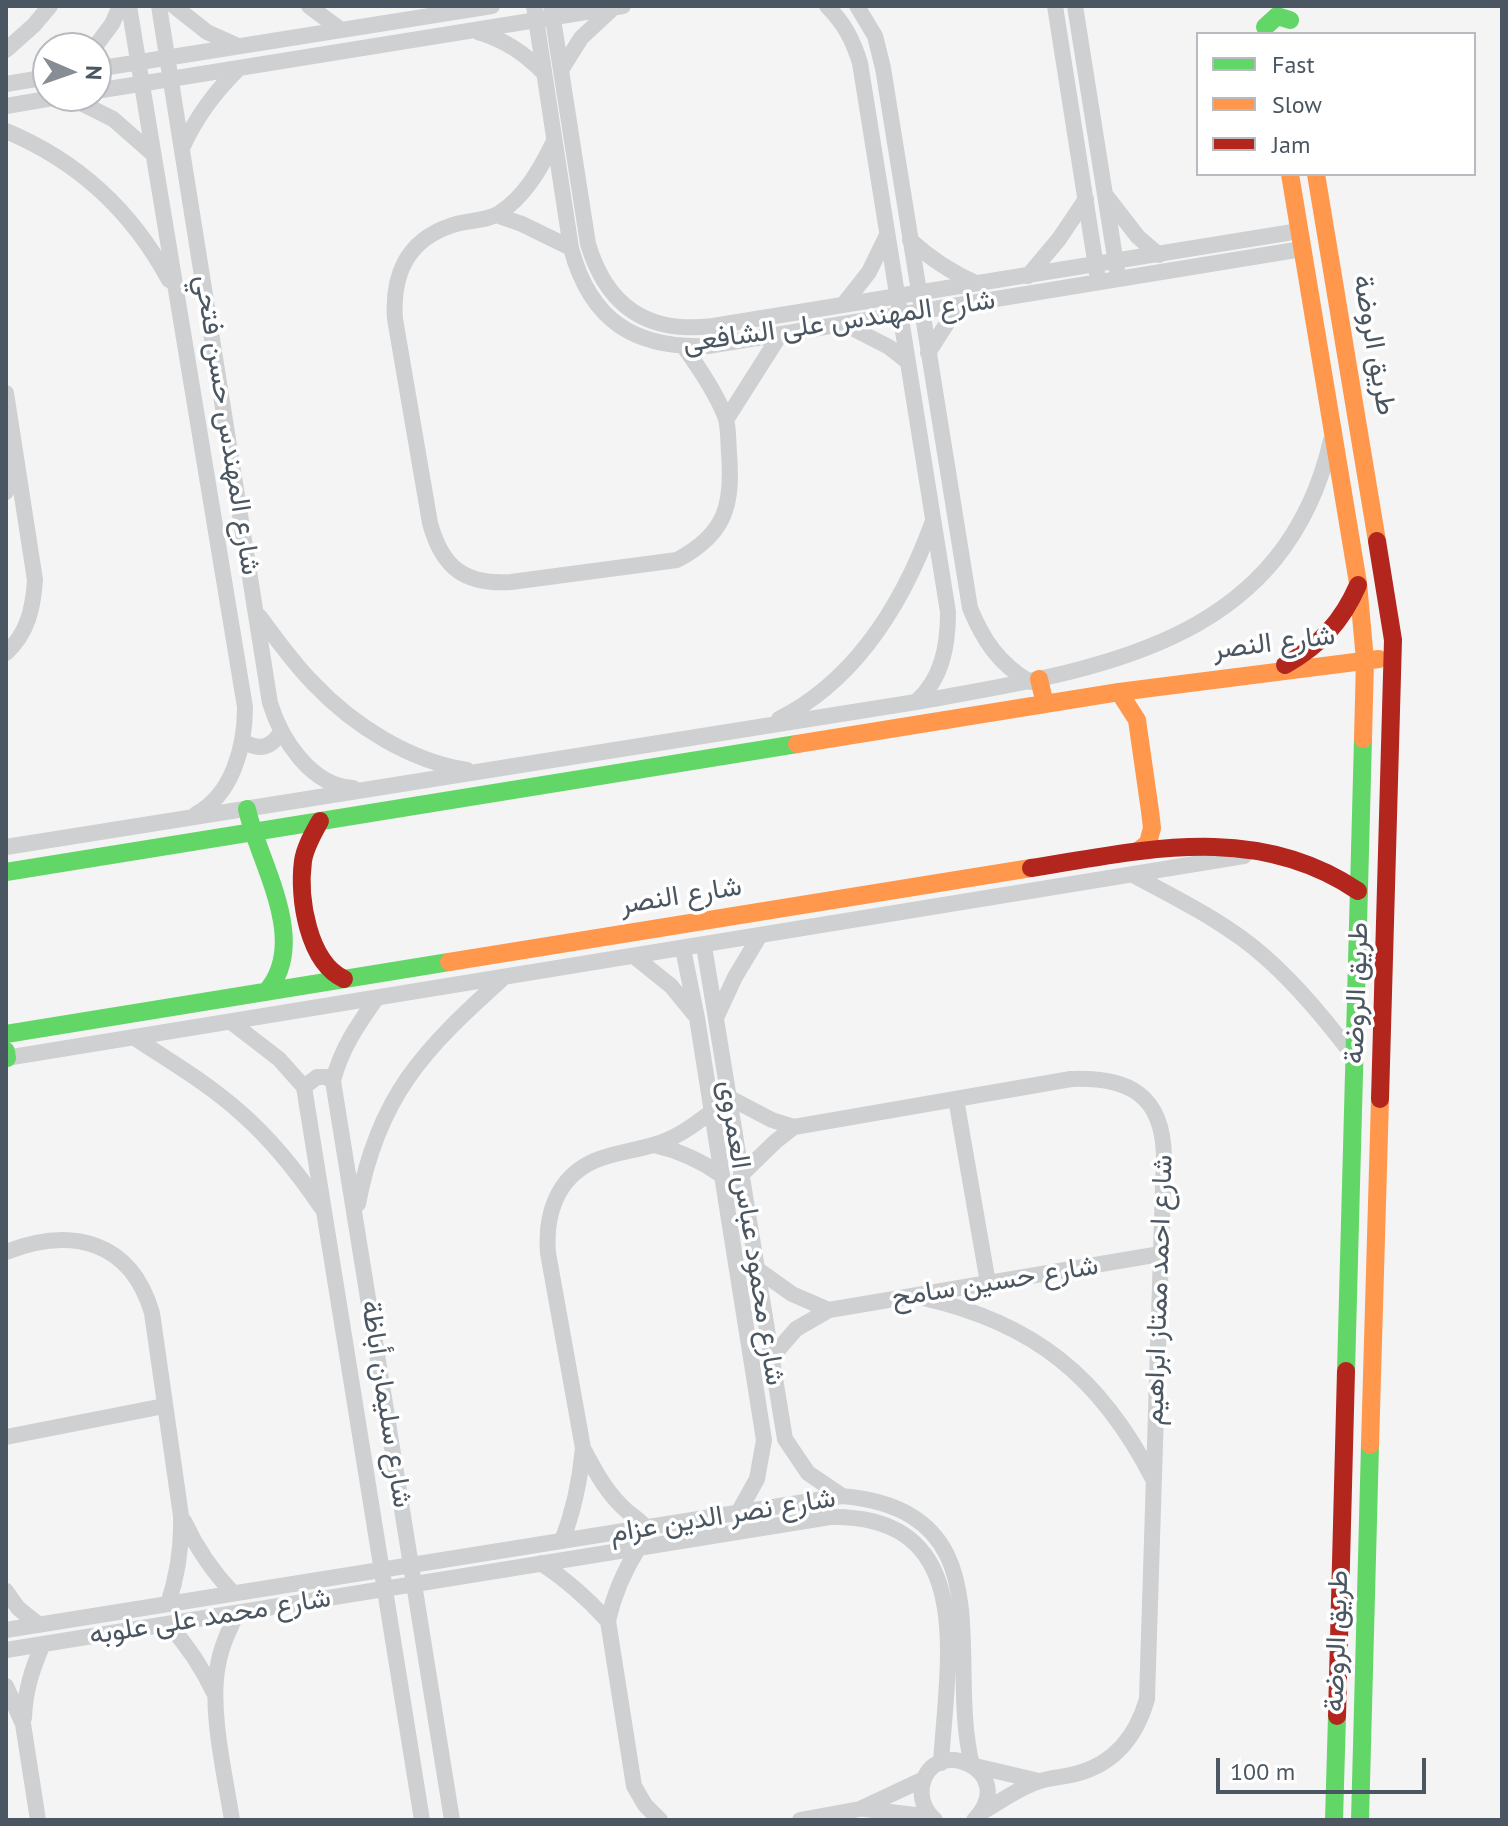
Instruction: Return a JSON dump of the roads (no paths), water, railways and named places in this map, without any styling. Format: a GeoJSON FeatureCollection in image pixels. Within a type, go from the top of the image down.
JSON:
{"type":"FeatureCollection","features":[{"type":"Feature","properties":{"kind":"street"},"geometry":{"type":"LineString","coordinates":[[6,50],[50,6]]}},
{"type":"Feature","properties":{"kind":"street"},"geometry":{"type":"LineString","coordinates":[[106,32],[120,6]]}},
{"type":"Feature","properties":{"kind":"street","name":"شارع المهندس حسن فتحي"},"geometry":{"type":"LineString","coordinates":[[129,6],[245,707],[243,741],[236,765],[209,807],[189,818]]}},
{"type":"Feature","properties":{"kind":"street","name":"شارع المهندس حسن فتحي"},"geometry":{"type":"LineString","coordinates":[[159,6],[270,703],[281,732],[297,756],[319,774],[344,788],[370,789]]}},
{"type":"Feature","properties":{"kind":"street"},"geometry":{"type":"LineString","coordinates":[[174,6],[207,32],[239,46]]}},
{"type":"Feature","properties":{"kind":"street"},"geometry":{"type":"LineString","coordinates":[[309,6],[341,30]]}},
{"type":"Feature","properties":{"kind":"street"},"geometry":{"type":"LineString","coordinates":[[112,66],[492,6]]}},
{"type":"Feature","properties":{"kind":"street"},"geometry":{"type":"LineString","coordinates":[[827,6],[848,32],[860,63],[948,612],[948,633],[938,672],[929,691],[916,702]]}},
{"type":"Feature","properties":{"kind":"street"},"geometry":{"type":"LineString","coordinates":[[857,6],[875,36],[883,68],[970,608],[988,645],[1001,662],[1034,680],[1045,704]]}},
{"type":"Feature","properties":{"kind":"street"},"geometry":{"type":"LineString","coordinates":[[1055,6],[1099,283]]}},
{"type":"Feature","properties":{"kind":"street"},"geometry":{"type":"LineString","coordinates":[[1075,6],[1118,280]]}},
{"type":"Feature","properties":{"kind":"street"},"geometry":{"type":"LineString","coordinates":[[1262,6],[1266,30]]}},
{"type":"Feature","properties":{"kind":"street"},"geometry":{"type":"LineString","coordinates":[[112,89],[472,30],[535,13],[619,7]]}},
{"type":"Feature","properties":{"kind":"street"},"geometry":{"type":"LineString","coordinates":[[561,70],[581,38],[619,7]]}},
{"type":"Feature","properties":{"kind":"street","name":"شارع المهندس على الشافعى"},"geometry":{"type":"LineString","coordinates":[[552,12],[588,244],[595,267],[607,288],[623,305],[643,318],[666,326],[689,329],[1115,261],[1301,240]]}},
{"type":"Feature","properties":{"kind":"street","name":"شارع المهندس على الشافعى"},"geometry":{"type":"LineString","coordinates":[[535,13],[577,270],[600,310],[618,326],[650,341],[684,347],[708,346],[780,335],[1118,280],[1301,240]]}},
{"type":"Feature","properties":{"kind":"street"},"geometry":{"type":"LineString","coordinates":[[1266,30],[1270,20],[1277,16],[1290,20]]}},
{"type":"Feature","properties":{"kind":"street"},"geometry":{"type":"LineString","coordinates":[[472,30],[500,38],[524,53],[544,73]]}},
{"type":"Feature","properties":{"kind":"street"},"geometry":{"type":"LineString","coordinates":[[182,148],[216,91],[240,68]]}},
{"type":"Feature","properties":{"kind":"street"},"geometry":{"type":"LineString","coordinates":[[6,84],[32,80]]}},
{"type":"Feature","properties":{"kind":"street"},"geometry":{"type":"LineString","coordinates":[[6,106],[32,102]]}},
{"type":"Feature","properties":{"kind":"street"},"geometry":{"type":"LineString","coordinates":[[99,112],[113,119],[153,154]]}},
{"type":"Feature","properties":{"kind":"street"},"geometry":{"type":"LineString","coordinates":[[6,131],[31,141],[68,163],[101,189],[131,220],[155,254],[175,292]]}},
{"type":"Feature","properties":{"kind":"street"},"geometry":{"type":"LineString","coordinates":[[554,139],[540,169],[496,215],[451,225],[429,235],[411,251],[399,272],[393,295],[430,523],[435,545],[448,564],[467,577],[489,583],[677,560],[697,549],[713,534],[725,515],[731,494],[726,420],[715,394],[684,347]]}},
{"type":"Feature","properties":{"kind":"street","name":"طريق الروضة"},"geometry":{"type":"LineString","coordinates":[[1290,176],[1358,583],[1365,660],[1334,1820]]}},
{"type":"Feature","properties":{"kind":"street","name":"طريق الروضة"},"geometry":{"type":"LineString","coordinates":[[1316,176],[1388,597],[1394,658],[1360,1820]]}},
{"type":"Feature","properties":{"kind":"street"},"geometry":{"type":"LineString","coordinates":[[1104,194],[1120,217],[1159,255]]}},
{"type":"Feature","properties":{"kind":"street"},"geometry":{"type":"LineString","coordinates":[[1028,276],[1059,239],[1086,199]]}},
{"type":"Feature","properties":{"kind":"street"},"geometry":{"type":"LineString","coordinates":[[496,215],[534,229],[571,248]]}},
{"type":"Feature","properties":{"kind":"street"},"geometry":{"type":"LineString","coordinates":[[843,305],[869,272],[887,234]]}},
{"type":"Feature","properties":{"kind":"street"},"geometry":{"type":"LineString","coordinates":[[910,240],[930,259],[977,284]]}},
{"type":"Feature","properties":{"kind":"street"},"geometry":{"type":"LineString","coordinates":[[928,353],[958,306]]}},
{"type":"Feature","properties":{"kind":"street"},"geometry":{"type":"LineString","coordinates":[[845,324],[889,347],[908,362]]}},
{"type":"Feature","properties":{"kind":"street"},"geometry":{"type":"LineString","coordinates":[[726,420],[780,335]]}},
{"type":"Feature","properties":{"kind":"street"},"geometry":{"type":"LineString","coordinates":[[6,393],[35,580],[33,606],[25,630],[6,653]]}},
{"type":"Feature","properties":{"kind":"street"},"geometry":{"type":"LineString","coordinates":[[6,847],[916,702],[1034,680],[1158,645],[1190,630],[1229,604],[1263,572],[1291,535],[1313,495],[1333,431]]}},
{"type":"Feature","properties":{"kind":"street"},"geometry":{"type":"LineString","coordinates":[[6,492],[14,448]]}},
{"type":"Feature","properties":{"kind":"street"},"geometry":{"type":"LineString","coordinates":[[765,726],[804,706],[839,676],[870,642],[910,577],[933,520]]}},
{"type":"Feature","properties":{"kind":"street"},"geometry":{"type":"LineString","coordinates":[[1257,673],[1297,659],[1331,633],[1348,609],[1358,583]]}},
{"type":"Feature","properties":{"kind":"street"},"geometry":{"type":"LineString","coordinates":[[258,616],[313,684],[358,722],[383,738],[436,762],[465,770],[493,770]]}},
{"type":"Feature","properties":{"kind":"street","name":"شارع النصر"},"geometry":{"type":"LineString","coordinates":[[6,872],[1119,692],[1394,658]]}},
{"type":"Feature","properties":{"kind":"street"},"geometry":{"type":"LineString","coordinates":[[1119,692],[1137,720],[1149,796],[1152,828],[1148,843],[1138,851]]}},
{"type":"Feature","properties":{"kind":"street"},"geometry":{"type":"LineString","coordinates":[[243,741],[253,747],[264,747],[275,742],[281,732]]}},
{"type":"Feature","properties":{"kind":"street"},"geometry":{"type":"LineString","coordinates":[[594,753],[598,776]]}},
{"type":"Feature","properties":{"kind":"street"},"geometry":{"type":"LineString","coordinates":[[1361,805],[1390,805]]}},
{"type":"Feature","properties":{"kind":"street"},"geometry":{"type":"LineString","coordinates":[[247,809],[251,832],[273,883],[282,942],[282,962],[276,980],[266,992]]}},
{"type":"Feature","properties":{"kind":"street"},"geometry":{"type":"LineString","coordinates":[[320,821],[303,862],[302,882],[312,938],[319,956],[330,972],[344,979]]}},
{"type":"Feature","properties":{"kind":"street","name":"شارع النصر"},"geometry":{"type":"LineString","coordinates":[[6,1034],[1138,851],[1208,846],[1270,852],[1327,871],[1358,891]]}},
{"type":"Feature","properties":{"kind":"street"},"geometry":{"type":"LineString","coordinates":[[6,1056],[503,979],[1270,852]]}},
{"type":"Feature","properties":{"kind":"street"},"geometry":{"type":"LineString","coordinates":[[1135,876],[1224,926],[1263,955],[1299,989],[1355,1058]]}},
{"type":"Feature","properties":{"kind":"street"},"geometry":{"type":"LineString","coordinates":[[917,887],[921,910]]}},
{"type":"Feature","properties":{"kind":"street"},"geometry":{"type":"LineString","coordinates":[[716,1018],[735,977],[759,937]]}},
{"type":"Feature","properties":{"kind":"street","name":"شارع محمود عباس العمروى"},"geometry":{"type":"LineString","coordinates":[[704,946],[785,1439],[808,1473],[842,1496]]}},
{"type":"Feature","properties":{"kind":"street","name":"شارع محمود عباس العمروى"},"geometry":{"type":"LineString","coordinates":[[683,949],[697,1018],[764,1440],[757,1479],[738,1513]]}},
{"type":"Feature","properties":{"kind":"street"},"geometry":{"type":"LineString","coordinates":[[635,957],[671,986],[697,1018]]}},
{"type":"Feature","properties":{"kind":"street"},"geometry":{"type":"LineString","coordinates":[[474,958],[478,982]]}},
{"type":"Feature","properties":{"kind":"street"},"geometry":{"type":"LineString","coordinates":[[356,1217],[380,1125],[403,1084],[431,1045],[503,979]]}},
{"type":"Feature","properties":{"kind":"street","name":"شارع سليمان أباظة"},"geometry":{"type":"LineString","coordinates":[[376,999],[348,1039],[333,1081],[452,1820]]}},
{"type":"Feature","properties":{"kind":"street"},"geometry":{"type":"LineString","coordinates":[[231,1022],[279,1059],[304,1087],[317,1077],[333,1081]]}},
{"type":"Feature","properties":{"kind":"street"},"geometry":{"type":"LineString","coordinates":[[135,1038],[209,1087],[242,1114],[300,1176],[324,1211]]}},
{"type":"Feature","properties":{"kind":"street","name":"شارع احمد ممتاز ابراهيم"},"geometry":{"type":"LineString","coordinates":[[794,1127],[1071,1079],[1100,1078],[1135,1090],[1153,1111],[1164,1138],[1147,1699],[1131,1738],[1099,1766],[1039,1781],[978,1816]]}},
{"type":"Feature","properties":{"kind":"street","name":"شارع سليمان أباظة"},"geometry":{"type":"LineString","coordinates":[[304,1087],[422,1820]]}},
{"type":"Feature","properties":{"kind":"street"},"geometry":{"type":"LineString","coordinates":[[728,1097],[772,1120],[794,1127]]}},
{"type":"Feature","properties":{"kind":"street"},"geometry":{"type":"LineString","coordinates":[[956,1099],[988,1283]]}},
{"type":"Feature","properties":{"kind":"street"},"geometry":{"type":"LineString","coordinates":[[562,1541],[580,1480],[583,1448],[548,1253],[546,1232],[550,1210],[560,1190],[574,1174],[592,1162],[654,1145],[684,1131],[711,1112]]}},
{"type":"Feature","properties":{"kind":"street"},"geometry":{"type":"LineString","coordinates":[[741,1175],[794,1127]]}},
{"type":"Feature","properties":{"kind":"street"},"geometry":{"type":"LineString","coordinates":[[654,1145],[701,1161],[721,1175]]}},
{"type":"Feature","properties":{"kind":"street"},"geometry":{"type":"LineString","coordinates":[[6,1252],[44,1242],[91,1244],[113,1253],[132,1269],[145,1289],[152,1313],[181,1516],[182,1548],[168,1604]]}},
{"type":"Feature","properties":{"kind":"street","name":"شارع حسين سامح"},"geometry":{"type":"LineString","coordinates":[[771,1358],[796,1329],[829,1310],[1160,1254]]}},
{"type":"Feature","properties":{"kind":"street"},"geometry":{"type":"LineString","coordinates":[[757,1269],[792,1294],[829,1310]]}},
{"type":"Feature","properties":{"kind":"street"},"geometry":{"type":"LineString","coordinates":[[914,1295],[958,1305],[1039,1343],[1075,1371],[1106,1403],[1133,1440],[1154,1480]]}},
{"type":"Feature","properties":{"kind":"street"},"geometry":{"type":"LineString","coordinates":[[6,1437],[164,1406]]}},
{"type":"Feature","properties":{"kind":"street"},"geometry":{"type":"LineString","coordinates":[[1345,1417],[1358,1420],[1372,1418]]}},
{"type":"Feature","properties":{"kind":"street"},"geometry":{"type":"LineString","coordinates":[[764,1440],[775,1445],[785,1439]]}},
{"type":"Feature","properties":{"kind":"street"},"geometry":{"type":"LineString","coordinates":[[583,1448],[599,1479],[621,1505],[647,1528],[645,1546],[619,1582],[608,1621],[634,1786],[645,1805],[660,1820]]}},
{"type":"Feature","properties":{"kind":"street"},"geometry":{"type":"LineString","coordinates":[[1343,1475],[1356,1471],[1370,1473]]}},
{"type":"Feature","properties":{"kind":"street","name":"شارع نصر الدين عزام"},"geometry":{"type":"LineString","coordinates":[[412,1565],[842,1496],[868,1498],[892,1506],[915,1519],[934,1536],[949,1557],[958,1581],[963,1607],[967,1745],[973,1766],[987,1784],[988,1794],[978,1816]]}},
{"type":"Feature","properties":{"kind":"street"},"geometry":{"type":"LineString","coordinates":[[181,1516],[196,1546],[233,1593]]}},
{"type":"Feature","properties":{"kind":"street","name":"شارع نصر الدين عزام"},"geometry":{"type":"LineString","coordinates":[[414,1584],[830,1517],[857,1517],[880,1522],[902,1533],[921,1548],[935,1569],[944,1592],[947,1616],[946,1681],[941,1763]]}},
{"type":"Feature","properties":{"kind":"street"},"geometry":{"type":"LineString","coordinates":[[541,1563],[566,1579],[608,1621]]}},
{"type":"Feature","properties":{"kind":"street","name":"شارع محمد على علوبه"},"geometry":{"type":"LineString","coordinates":[[6,1630],[412,1565]]}},
{"type":"Feature","properties":{"kind":"street","name":"شارع محمد على علوبه"},"geometry":{"type":"LineString","coordinates":[[6,1650],[414,1584]]}},
{"type":"Feature","properties":{"kind":"street"},"geometry":{"type":"LineString","coordinates":[[6,1591],[18,1608],[39,1625]]}},
{"type":"Feature","properties":{"kind":"street"},"geometry":{"type":"LineString","coordinates":[[232,1820],[214,1695],[217,1666],[237,1613]]}},
{"type":"Feature","properties":{"kind":"street"},"geometry":{"type":"LineString","coordinates":[[168,1624],[203,1669],[214,1695]]}},
{"type":"Feature","properties":{"kind":"street"},"geometry":{"type":"LineString","coordinates":[[38,1820],[23,1724],[25,1696],[43,1644]]}},
{"type":"Feature","properties":{"kind":"street"},"geometry":{"type":"LineString","coordinates":[[6,1686],[23,1724]]}},
{"type":"Feature","properties":{"kind":"street","name":"شارع احمد ممتاز ابراهيم"},"geometry":{"type":"LineString","coordinates":[[941,1763],[955,1760],[1039,1781]]}},
{"type":"Feature","properties":{"kind":"street"},"geometry":{"type":"LineString","coordinates":[[800,1820],[860,1809],[924,1779],[934,1766],[941,1763]]}},
{"type":"Feature","properties":{"kind":"street"},"geometry":{"type":"LineString","coordinates":[[924,1779],[922,1797],[933,1818]]}},
{"type":"Feature","properties":{"kind":"street"},"geometry":{"type":"LineString","coordinates":[[860,1809],[933,1818]]}}]}
